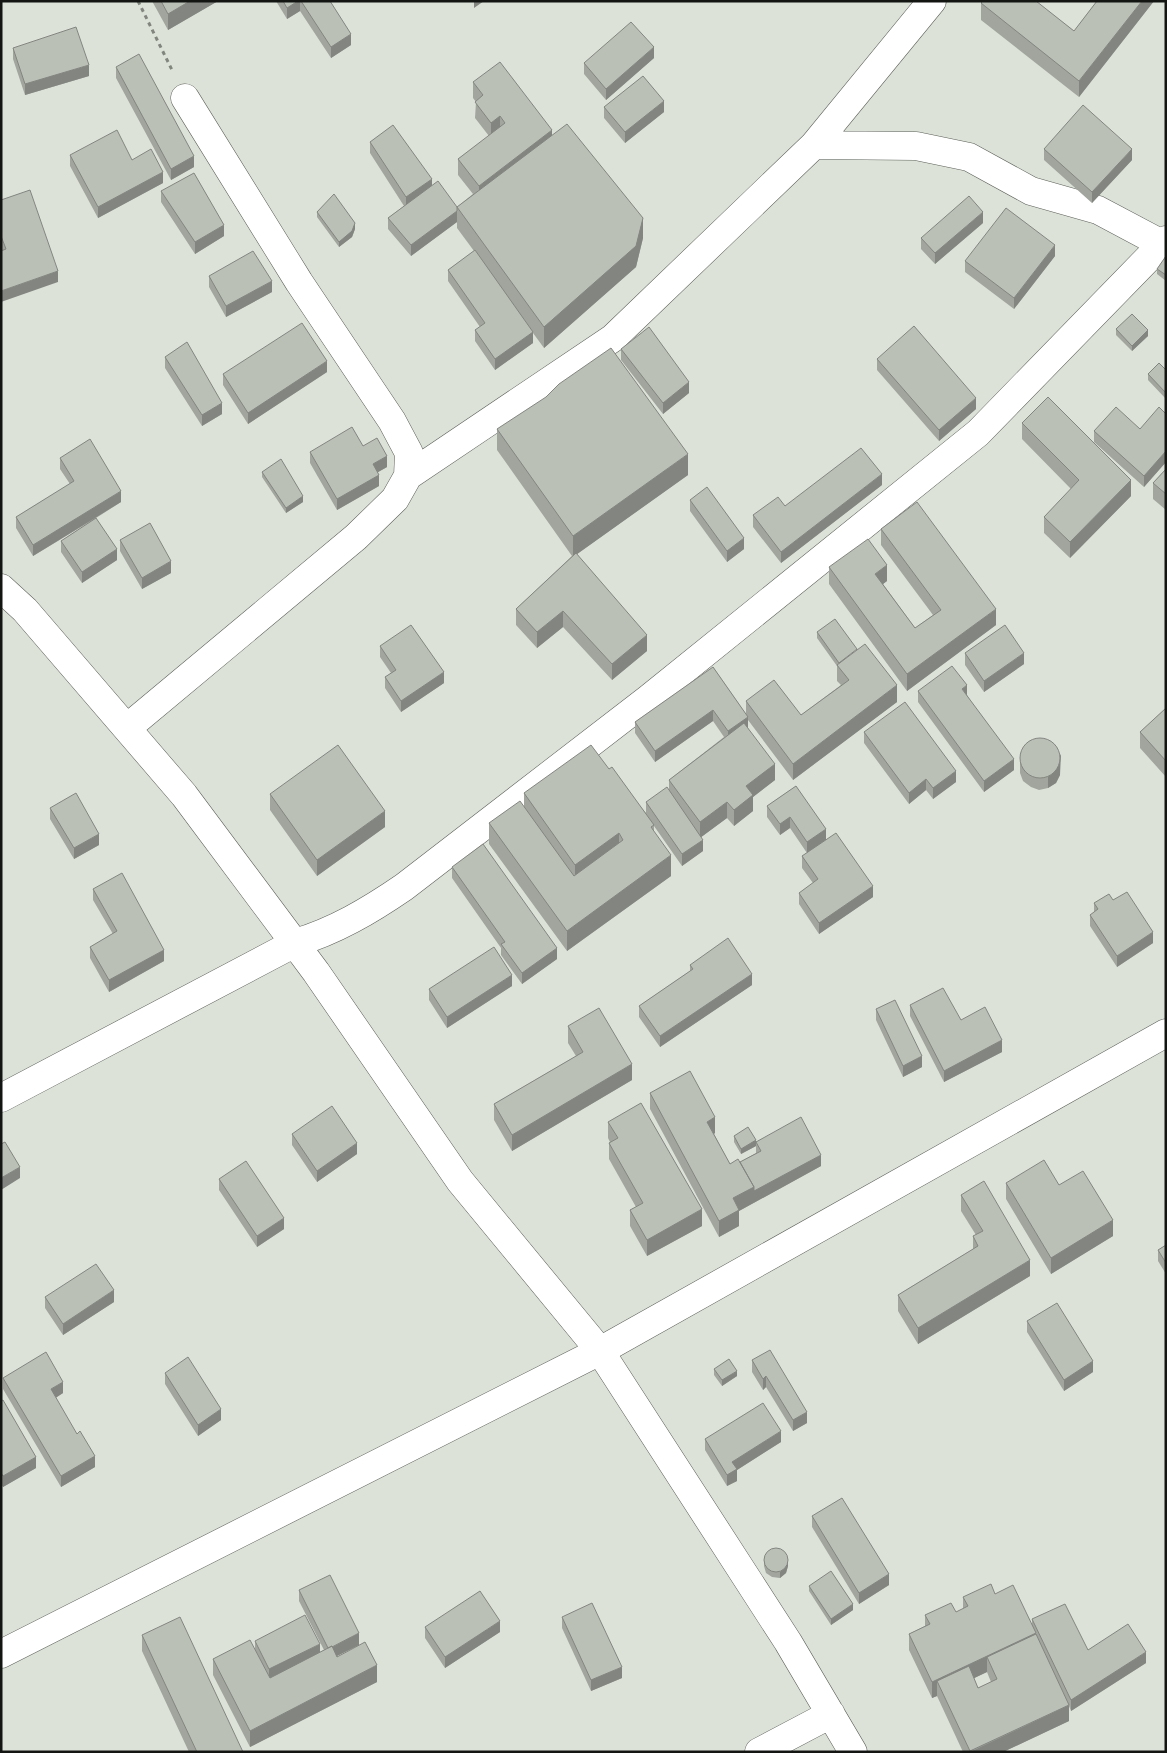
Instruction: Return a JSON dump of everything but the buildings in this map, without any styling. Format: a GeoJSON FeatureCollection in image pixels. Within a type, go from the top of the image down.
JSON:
{"type":"FeatureCollection","features":[{"type":"Feature","properties":{"kind":"street"},"geometry":{"type":"LineString","coordinates":[[127,728],[356,537],[395,499],[408,476],[613,338],[814,145],[932,1]]}},
{"type":"Feature","properties":{"kind":"street"},"geometry":{"type":"LineString","coordinates":[[185,98],[299,282],[392,422],[409,453],[408,476]]}},
{"type":"Feature","properties":{"kind":"street"},"geometry":{"type":"LineString","coordinates":[[1,1098],[295,943],[327,933],[370,910],[404,887],[648,699],[978,433],[1164,242],[1098,210],[1031,191],[970,156],[916,146],[814,145]]}},
{"type":"Feature","properties":{"kind":"street"},"geometry":{"type":"LineString","coordinates":[[1,588],[25,610],[184,795],[295,943],[460,1181],[600,1351],[788,1642],[853,1752]]}},
{"type":"Feature","properties":{"kind":"street"},"geometry":{"type":"LineString","coordinates":[[1,1654],[600,1351],[1166,1033]]}},
{"type":"Feature","properties":{"kind":"street"},"geometry":{"type":"LineString","coordinates":[[759,1752],[831,1714]]}},
{"type":"Feature","properties":{"kind":"path"},"geometry":{"type":"LineString","coordinates":[[138,1],[185,98]]}}]}
